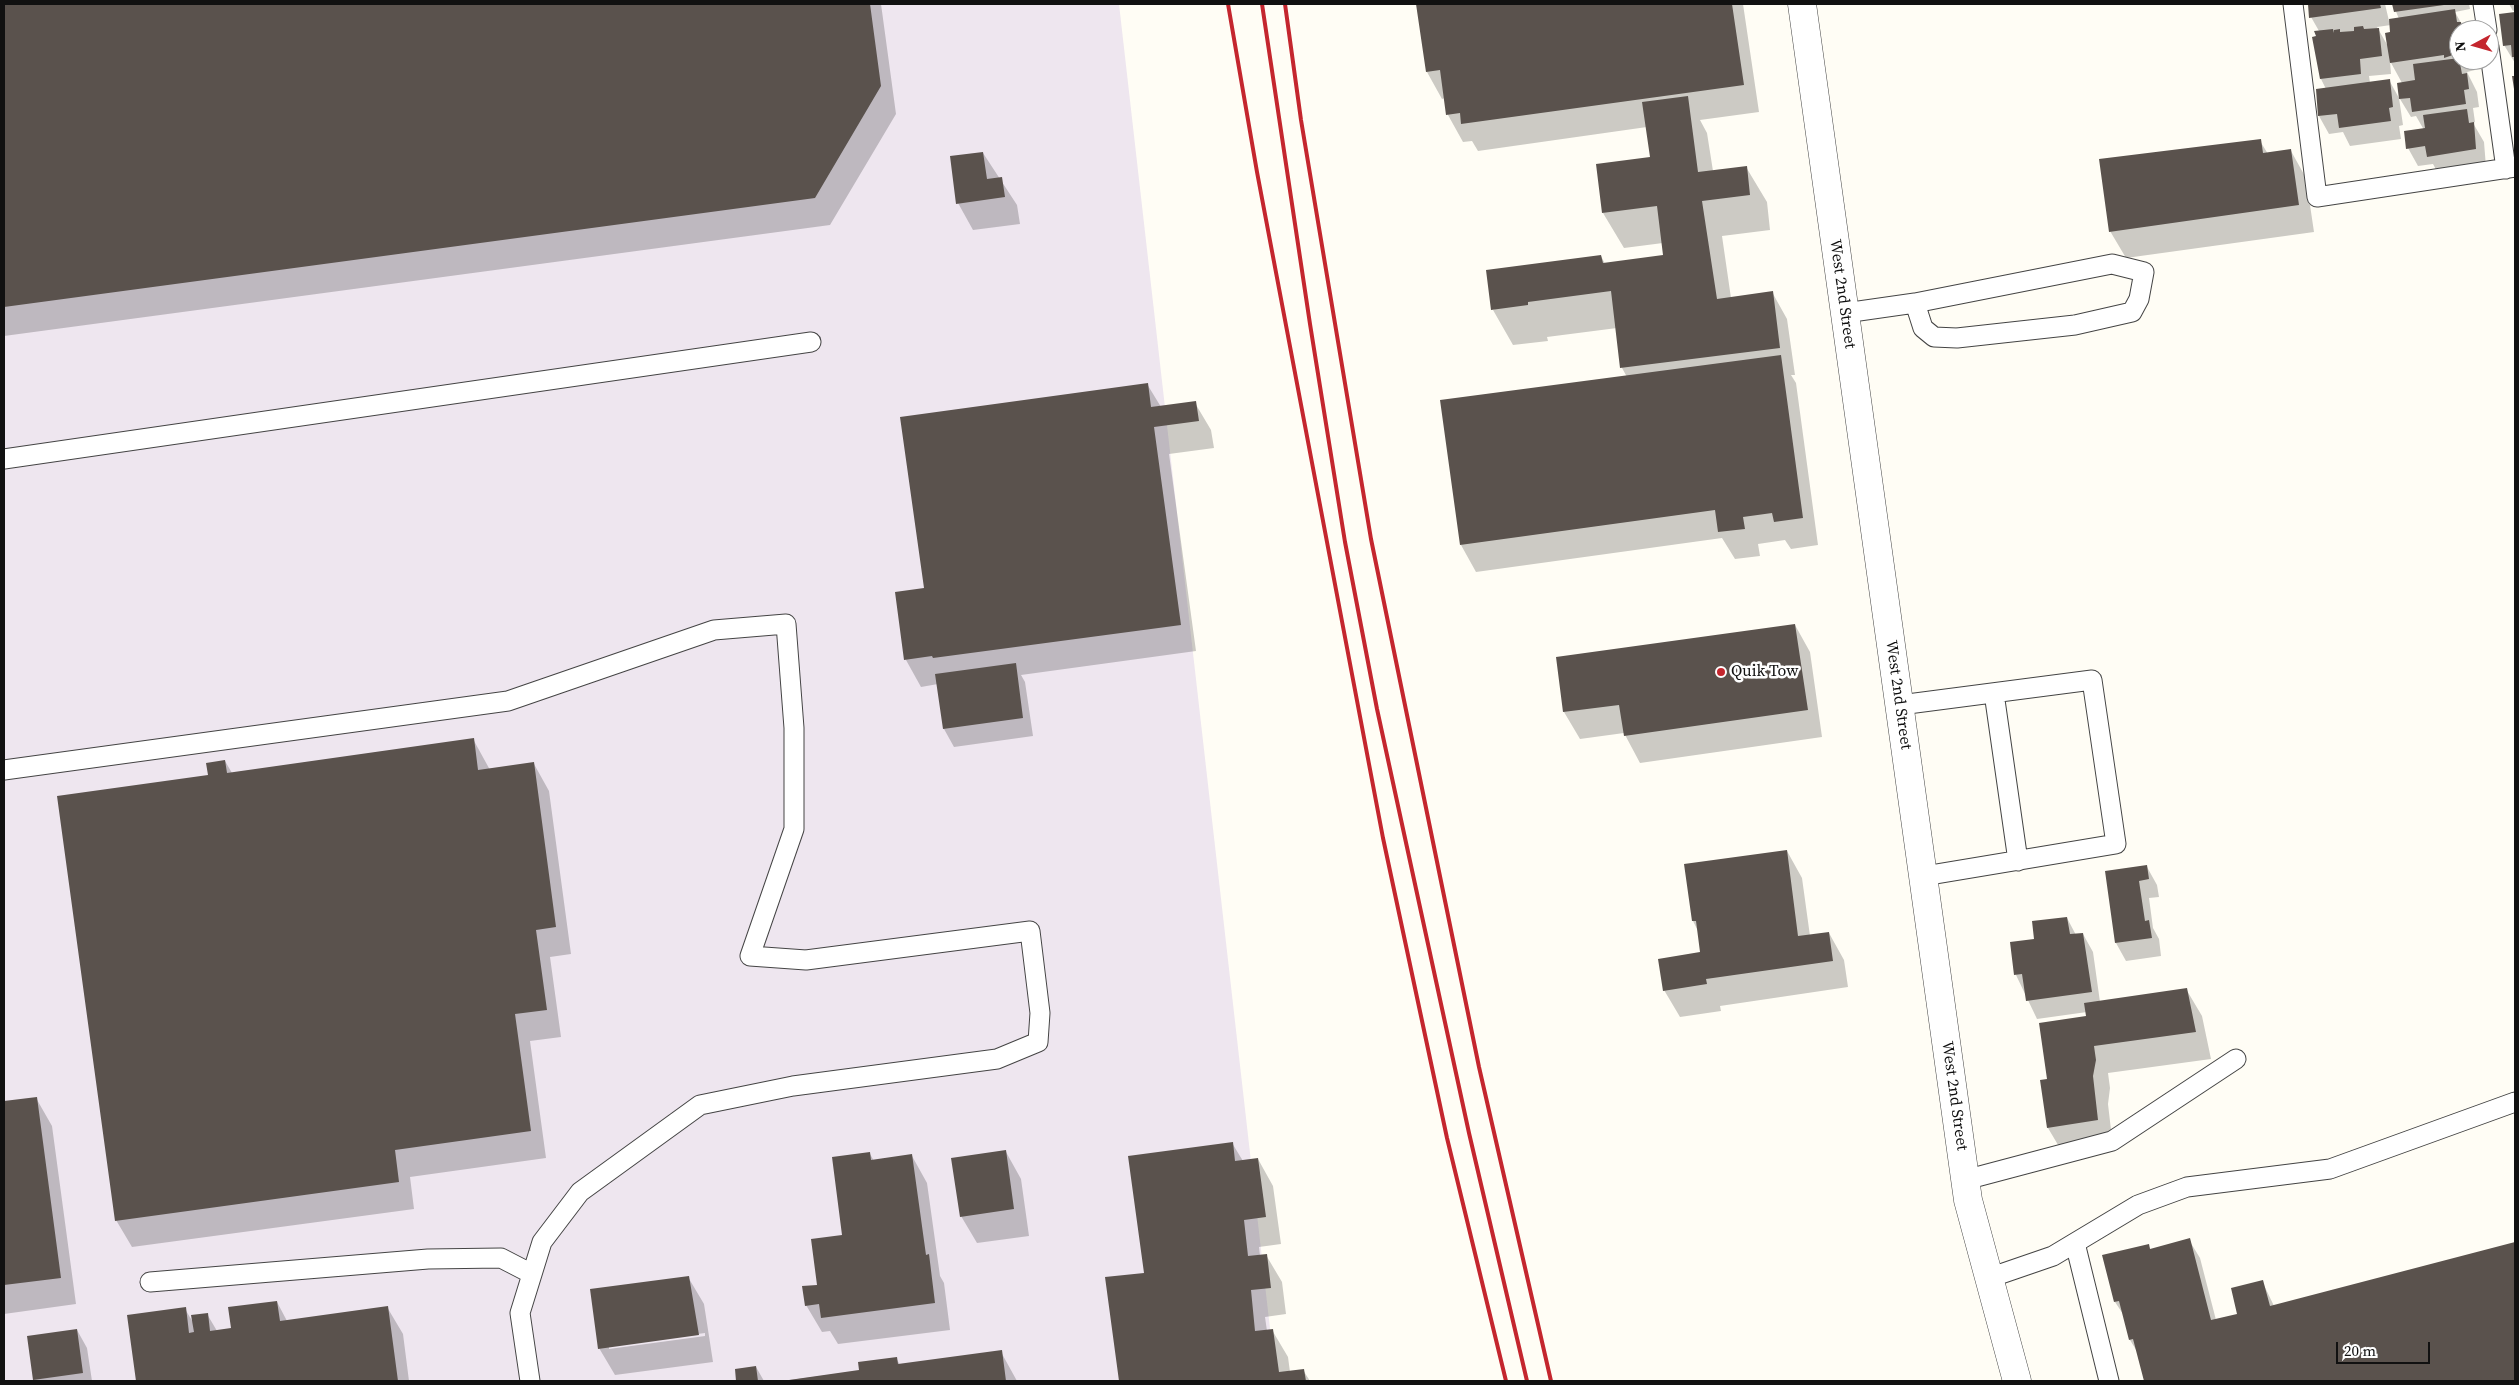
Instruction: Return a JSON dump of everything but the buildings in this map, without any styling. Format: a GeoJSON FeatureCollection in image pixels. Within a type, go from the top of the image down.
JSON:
{"type":"FeatureCollection","features":[{"type":"Feature","properties":{"kind":"street","name":"West 2nd Street"},"geometry":{"type":"LineString","coordinates":[[1802,4],[1968,1200],[2017,1381]]}},
{"type":"Feature","properties":{"kind":"lane"},"geometry":{"type":"LineString","coordinates":[[2293,4],[2317,197],[2511,168],[2493,70]]}},
{"type":"Feature","properties":{"kind":"lane"},"geometry":{"type":"LineString","coordinates":[[2483,4],[2485,20]]}},
{"type":"Feature","properties":{"kind":"lane"},"geometry":{"type":"LineString","coordinates":[[1845,313],[1915,303],[2112,264],[2144,272],[2139,299],[2132,312],[2075,324],[1957,338],[1934,337],[1924,328],[1915,303]]}},
{"type":"Feature","properties":{"kind":"lane"},"geometry":{"type":"LineString","coordinates":[[4,459],[811,342]]}},
{"type":"Feature","properties":{"kind":"lane"},"geometry":{"type":"LineString","coordinates":[[4,770],[508,700],[714,630],[786,624],[794,728],[794,829],[750,956],[806,960],[1030,931],[1040,1014],[1038,1042],[997,1059],[793,1086],[700,1105],[580,1192],[542,1242],[520,1313],[530,1381]]}},
{"type":"Feature","properties":{"kind":"lane"},"geometry":{"type":"LineString","coordinates":[[1900,705],[2092,680],[2116,844],[1924,876]]}},
{"type":"Feature","properties":{"kind":"lane"},"geometry":{"type":"LineString","coordinates":[[1994,693],[2018,861]]}},
{"type":"Feature","properties":{"kind":"lane"},"geometry":{"type":"LineString","coordinates":[[1965,1180],[2112,1141],[2236,1059]]}},
{"type":"Feature","properties":{"kind":"lane"},"geometry":{"type":"LineString","coordinates":[[1989,1278],[2053,1256],[2138,1205],[2188,1187],[2330,1169],[2515,1102]]}},
{"type":"Feature","properties":{"kind":"lane"},"geometry":{"type":"LineString","coordinates":[[2075,1243],[2109,1381]]}},
{"type":"Feature","properties":{"kind":"lane"},"geometry":{"type":"LineString","coordinates":[[150,1282],[428,1259],[500,1258],[532,1274]]}},
{"type":"Feature","properties":{"kind":"shaded area"},"geometry":{"type":"Polygon","coordinates":[[[4,4],[1119,4],[1276,1381],[4,1381],[4,4]]]}},
{"type":"Feature","properties":{"kind":"railway"},"geometry":{"type":"LineString","coordinates":[[1228,4],[1257,172],[1383,838],[1447,1138],[1506,1381]]}},
{"type":"Feature","properties":{"kind":"railway"},"geometry":{"type":"LineString","coordinates":[[1262,4],[1345,542],[1377,709],[1469,1133],[1527,1381]]}},
{"type":"Feature","properties":{"kind":"railway"},"geometry":{"type":"LineString","coordinates":[[1285,4],[1301,120],[1371,539],[1479,1067],[1551,1381]]}},
{"type":"Feature","properties":{"kind":"place","name":"Quik Tow"},"geometry":{"type":"Point","coordinates":[1721,672]}}]}
